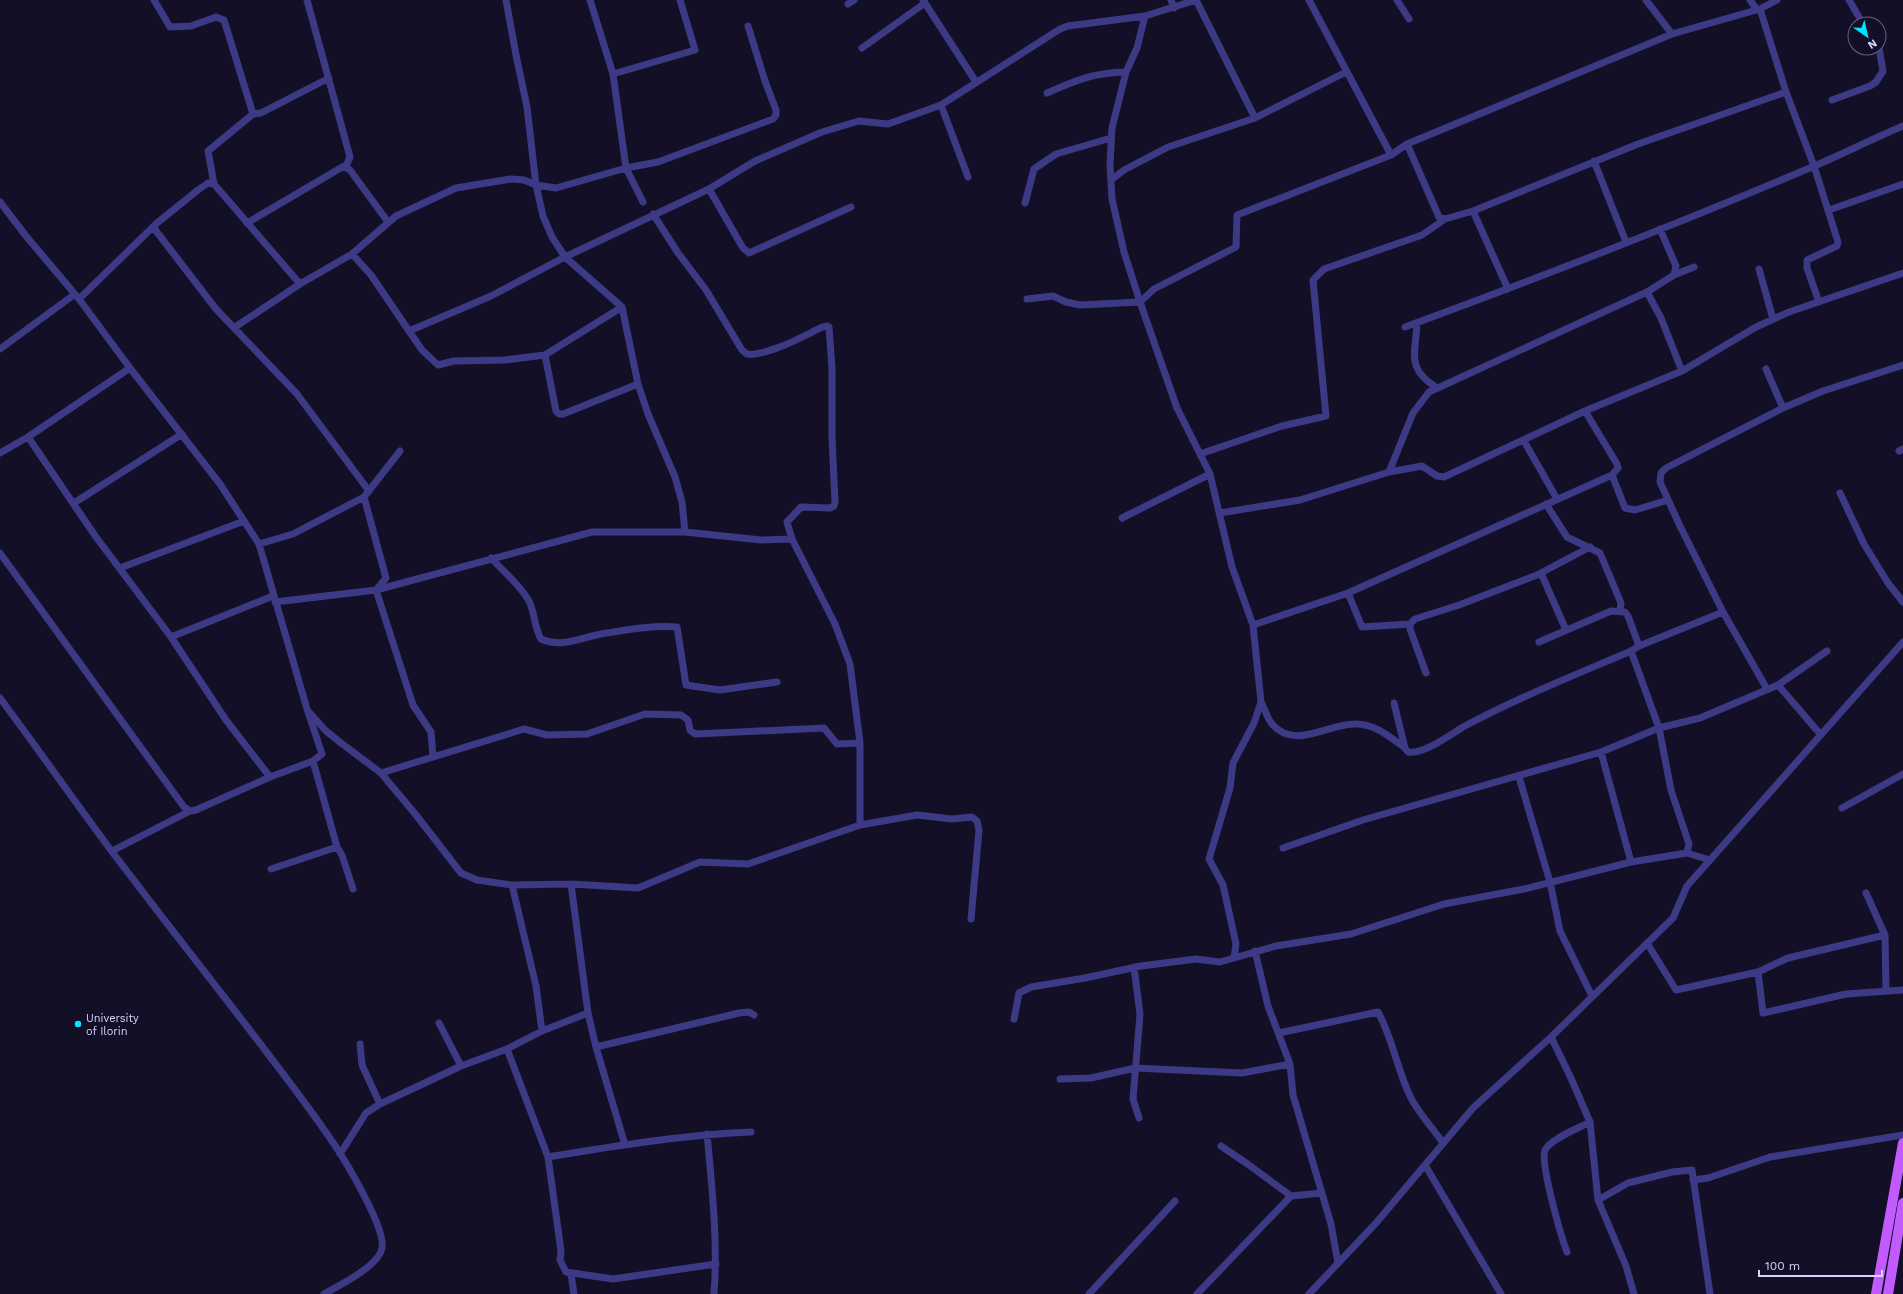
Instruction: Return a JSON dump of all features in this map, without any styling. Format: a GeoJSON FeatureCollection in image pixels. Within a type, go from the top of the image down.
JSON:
{"type":"FeatureCollection","features":[{"type":"Feature","properties":{"kind":"main road"},"geometry":{"type":"LineString","coordinates":[[1875,1294],[1903,1143]]}},
{"type":"Feature","properties":{"kind":"main road"},"geometry":{"type":"LineString","coordinates":[[1888,1294],[1900,1244],[1903,1203]]}},
{"type":"Feature","properties":{"kind":"street"},"geometry":{"type":"LineString","coordinates":[[154,0],[170,27],[191,26],[216,17],[224,20],[254,114]]}},
{"type":"Feature","properties":{"kind":"street"},"geometry":{"type":"LineString","coordinates":[[307,0],[350,157],[346,166]]}},
{"type":"Feature","properties":{"kind":"street"},"geometry":{"type":"LineString","coordinates":[[506,0],[527,107],[536,185],[543,216],[552,237],[565,257],[622,307],[638,384],[648,414],[675,477],[682,502],[685,532]]}},
{"type":"Feature","properties":{"kind":"street"},"geometry":{"type":"LineString","coordinates":[[590,0],[613,74],[626,168],[643,202]]}},
{"type":"Feature","properties":{"kind":"street"},"geometry":{"type":"LineString","coordinates":[[613,74],[695,50],[680,0]]}},
{"type":"Feature","properties":{"kind":"street"},"geometry":{"type":"LineString","coordinates":[[1171,0],[1174,8]]}},
{"type":"Feature","properties":{"kind":"street"},"geometry":{"type":"LineString","coordinates":[[409,331],[491,296],[565,257],[653,214],[709,189],[755,162],[822,132],[859,121],[888,124],[941,105],[1060,29],[1068,26],[1145,16],[1196,0],[1255,118]]}},
{"type":"Feature","properties":{"kind":"street"},"geometry":{"type":"LineString","coordinates":[[1309,0],[1391,155]]}},
{"type":"Feature","properties":{"kind":"street"},"geometry":{"type":"LineString","coordinates":[[1397,0],[1409,19]]}},
{"type":"Feature","properties":{"kind":"street"},"geometry":{"type":"LineString","coordinates":[[1646,0],[1672,34]]}},
{"type":"Feature","properties":{"kind":"street"},"geometry":{"type":"LineString","coordinates":[[1750,0],[1759,9],[1786,92],[1829,210],[1838,242],[1837,246],[1810,257],[1806,264],[1819,302]]}},
{"type":"Feature","properties":{"kind":"street"},"geometry":{"type":"LineString","coordinates":[[1027,299],[1053,296],[1066,302],[1080,305],[1140,302],[1154,289],[1236,247],[1237,215],[1391,155],[1407,144],[1672,34],[1759,9],[1777,0]]}},
{"type":"Feature","properties":{"kind":"street"},"geometry":{"type":"LineString","coordinates":[[1849,0],[1859,16]]}},
{"type":"Feature","properties":{"kind":"street"},"geometry":{"type":"LineString","coordinates":[[862,48],[924,1],[976,82]]}},
{"type":"Feature","properties":{"kind":"street"},"geometry":{"type":"LineString","coordinates":[[1145,16],[1137,48],[1126,72],[1112,128],[1112,199],[1124,252],[1177,408],[1210,474],[1232,566],[1253,625],[1261,702],[1272,724],[1283,733],[1294,737],[1340,726],[1357,724],[1382,731],[1405,748],[1408,752],[1414,753],[1426,749],[1489,713],[1631,651],[1639,646],[1723,612]]}},
{"type":"Feature","properties":{"kind":"street"},"geometry":{"type":"LineString","coordinates":[[235,327],[300,284],[352,254],[396,216],[456,188],[511,179],[524,180],[536,185],[556,188],[626,168],[658,162],[773,119],[776,115],[776,110],[765,81],[748,26]]}},
{"type":"Feature","properties":{"kind":"street"},"geometry":{"type":"LineString","coordinates":[[1832,100],[1870,86],[1876,82],[1883,71],[1880,56]]}},
{"type":"Feature","properties":{"kind":"street"},"geometry":{"type":"LineString","coordinates":[[1047,93],[1086,77],[1104,73],[1126,72]]}},
{"type":"Feature","properties":{"kind":"street"},"geometry":{"type":"LineString","coordinates":[[1111,180],[1124,170],[1168,147],[1255,118],[1346,72]]}},
{"type":"Feature","properties":{"kind":"street"},"geometry":{"type":"LineString","coordinates":[[300,284],[214,184],[208,150],[254,114],[261,113],[329,78]]}},
{"type":"Feature","properties":{"kind":"street"},"geometry":{"type":"LineString","coordinates":[[1200,454],[1282,426],[1326,416],[1313,280],[1324,269],[1422,235],[1445,219],[1473,211],[1594,161],[1786,92]]}},
{"type":"Feature","properties":{"kind":"street"},"geometry":{"type":"LineString","coordinates":[[941,105],[968,177]]}},
{"type":"Feature","properties":{"kind":"street"},"geometry":{"type":"LineString","coordinates":[[1405,327],[1508,289],[1660,229],[1814,166],[1903,126]]}},
{"type":"Feature","properties":{"kind":"street"},"geometry":{"type":"LineString","coordinates":[[1025,203],[1034,169],[1056,154],[1111,138]]}},
{"type":"Feature","properties":{"kind":"street"},"geometry":{"type":"LineString","coordinates":[[1407,144],[1439,217],[1445,219]]}},
{"type":"Feature","properties":{"kind":"street"},"geometry":{"type":"LineString","coordinates":[[1594,161],[1626,242]]}},
{"type":"Feature","properties":{"kind":"street"},"geometry":{"type":"LineString","coordinates":[[346,166],[388,222]]}},
{"type":"Feature","properties":{"kind":"street"},"geometry":{"type":"LineString","coordinates":[[247,223],[338,168],[346,166]]}},
{"type":"Feature","properties":{"kind":"street"},"geometry":{"type":"LineString","coordinates":[[0,349],[77,296],[153,227],[198,190],[208,183],[214,184]]}},
{"type":"Feature","properties":{"kind":"street"},"geometry":{"type":"LineString","coordinates":[[1829,210],[1903,184]]}},
{"type":"Feature","properties":{"kind":"street"},"geometry":{"type":"LineString","coordinates":[[709,189],[743,248],[749,253],[851,207]]}},
{"type":"Feature","properties":{"kind":"street"},"geometry":{"type":"LineString","coordinates":[[0,202],[26,236],[77,296],[130,368],[220,484],[259,544],[274,599],[322,754],[313,761],[270,777],[190,811],[112,851]]}},
{"type":"Feature","properties":{"kind":"street"},"geometry":{"type":"LineString","coordinates":[[1473,211],[1508,289]]}},
{"type":"Feature","properties":{"kind":"street"},"geometry":{"type":"LineString","coordinates":[[653,214],[678,253],[706,290],[742,350],[747,354],[757,354],[802,337],[823,326],[830,327],[835,502],[834,506],[830,508],[801,507],[787,522],[792,539],[835,624],[850,664],[860,743],[860,825]]}},
{"type":"Feature","properties":{"kind":"street"},"geometry":{"type":"LineString","coordinates":[[153,227],[216,309],[235,327],[297,394],[366,494],[386,578],[376,590]]}},
{"type":"Feature","properties":{"kind":"street"},"geometry":{"type":"LineString","coordinates":[[1660,229],[1676,266],[1674,275]]}},
{"type":"Feature","properties":{"kind":"street"},"geometry":{"type":"LineString","coordinates":[[352,254],[371,275],[422,350],[438,365],[454,361],[505,360],[545,355],[622,307]]}},
{"type":"Feature","properties":{"kind":"street"},"geometry":{"type":"LineString","coordinates":[[1389,472],[1413,413],[1429,392],[1647,292],[1674,275],[1694,268]]}},
{"type":"Feature","properties":{"kind":"street"},"geometry":{"type":"LineString","coordinates":[[1759,270],[1773,319]]}},
{"type":"Feature","properties":{"kind":"street"},"geometry":{"type":"LineString","coordinates":[[1220,514],[1300,500],[1389,472],[1422,466],[1438,476],[1444,477],[1585,412],[1682,371],[1744,334],[1773,319],[1903,273]]}},
{"type":"Feature","properties":{"kind":"street"},"geometry":{"type":"LineString","coordinates":[[1647,292],[1661,318],[1682,371]]}},
{"type":"Feature","properties":{"kind":"street"},"geometry":{"type":"LineString","coordinates":[[1417,323],[1414,359],[1421,376],[1437,388]]}},
{"type":"Feature","properties":{"kind":"street"},"geometry":{"type":"LineString","coordinates":[[545,355],[556,410],[559,414],[563,414],[638,384]]}},
{"type":"Feature","properties":{"kind":"street"},"geometry":{"type":"LineString","coordinates":[[1767,689],[1723,612],[1668,500],[1660,482],[1661,473],[1666,468],[1783,408],[1823,391],[1903,365]]}},
{"type":"Feature","properties":{"kind":"street"},"geometry":{"type":"LineString","coordinates":[[0,453],[28,437],[130,368]]}},
{"type":"Feature","properties":{"kind":"street"},"geometry":{"type":"LineString","coordinates":[[1766,368],[1783,408]]}},
{"type":"Feature","properties":{"kind":"street"},"geometry":{"type":"LineString","coordinates":[[1253,625],[1348,593],[1612,475],[1618,468],[1617,464],[1585,412]]}},
{"type":"Feature","properties":{"kind":"street"},"geometry":{"type":"LineString","coordinates":[[74,503],[182,434]]}},
{"type":"Feature","properties":{"kind":"street"},"geometry":{"type":"LineString","coordinates":[[28,437],[96,537],[171,637],[226,720],[270,777]]}},
{"type":"Feature","properties":{"kind":"street"},"geometry":{"type":"LineString","coordinates":[[1524,441],[1557,499]]}},
{"type":"Feature","properties":{"kind":"street"},"geometry":{"type":"LineString","coordinates":[[259,544],[293,534],[366,494],[400,450]]}},
{"type":"Feature","properties":{"kind":"street"},"geometry":{"type":"LineString","coordinates":[[1122,518],[1210,474]]}},
{"type":"Feature","properties":{"kind":"street"},"geometry":{"type":"LineString","coordinates":[[1612,475],[1625,508],[1635,510],[1668,500]]}},
{"type":"Feature","properties":{"kind":"street"},"geometry":{"type":"LineString","coordinates":[[1840,493],[1864,544],[1888,583],[1903,602]]}},
{"type":"Feature","properties":{"kind":"street"},"geometry":{"type":"LineString","coordinates":[[1546,504],[1567,537],[1600,553],[1621,603],[1620,611]]}},
{"type":"Feature","properties":{"kind":"street"},"geometry":{"type":"LineString","coordinates":[[120,568],[244,521]]}},
{"type":"Feature","properties":{"kind":"street"},"geometry":{"type":"LineString","coordinates":[[171,637],[274,599],[376,590],[592,532],[685,532],[761,540],[792,539]]}},
{"type":"Feature","properties":{"kind":"street"},"geometry":{"type":"LineString","coordinates":[[1348,593],[1362,627],[1410,624],[1415,619],[1459,605],[1541,573],[1590,547]]}},
{"type":"Feature","properties":{"kind":"street"},"geometry":{"type":"LineString","coordinates":[[0,553],[184,807],[190,811]]}},
{"type":"Feature","properties":{"kind":"street"},"geometry":{"type":"LineString","coordinates":[[491,558],[523,592],[529,602],[536,632],[541,639],[558,644],[600,634],[662,626],[677,627],[686,685],[720,690],[776,682]]}},
{"type":"Feature","properties":{"kind":"street"},"geometry":{"type":"LineString","coordinates":[[1541,573],[1566,630]]}},
{"type":"Feature","properties":{"kind":"street"},"geometry":{"type":"LineString","coordinates":[[376,590],[413,705],[431,732],[433,757]]}},
{"type":"Feature","properties":{"kind":"street"},"geometry":{"type":"LineString","coordinates":[[1540,642],[1611,611],[1620,611],[1625,612],[1628,616],[1639,646]]}},
{"type":"Feature","properties":{"kind":"street"},"geometry":{"type":"LineString","coordinates":[[1410,624],[1410,629],[1426,673]]}},
{"type":"Feature","properties":{"kind":"street"},"geometry":{"type":"LineString","coordinates":[[1309,1294],[1376,1223],[1473,1108],[1551,1037],[1673,918],[1687,886],[1903,642]]}},
{"type":"Feature","properties":{"kind":"street"},"geometry":{"type":"LineString","coordinates":[[1631,651],[1659,728],[1671,790],[1689,844],[1687,853]]}},
{"type":"Feature","properties":{"kind":"street"},"geometry":{"type":"LineString","coordinates":[[1283,848],[1363,820],[1519,777],[1601,752],[1659,728],[1700,718],[1778,684],[1827,652]]}},
{"type":"Feature","properties":{"kind":"street"},"geometry":{"type":"LineString","coordinates":[[1778,684],[1821,735]]}},
{"type":"Feature","properties":{"kind":"street"},"geometry":{"type":"LineString","coordinates":[[0,698],[112,851],[282,1073],[340,1154],[376,1220],[383,1247],[380,1256],[368,1267],[324,1294]]}},
{"type":"Feature","properties":{"kind":"street"},"geometry":{"type":"LineString","coordinates":[[1234,958],[1236,944],[1223,885],[1209,859],[1230,788],[1233,763],[1254,723],[1261,702]]}},
{"type":"Feature","properties":{"kind":"street"},"geometry":{"type":"LineString","coordinates":[[1394,703],[1405,748]]}},
{"type":"Feature","properties":{"kind":"street"},"geometry":{"type":"LineString","coordinates":[[307,709],[326,731],[381,774],[416,815],[461,873],[477,880],[512,885],[571,884],[638,888],[700,862],[748,864],[860,825],[917,815],[952,819],[972,817],[977,821],[979,830],[970,920]]}},
{"type":"Feature","properties":{"kind":"street"},"geometry":{"type":"LineString","coordinates":[[381,774],[524,729],[547,735],[587,734],[645,714],[681,715],[688,720],[690,730],[695,734],[824,728],[837,744],[860,743]]}},
{"type":"Feature","properties":{"kind":"street"},"geometry":{"type":"LineString","coordinates":[[1601,752],[1631,862]]}},
{"type":"Feature","properties":{"kind":"street"},"geometry":{"type":"LineString","coordinates":[[313,761],[337,847],[342,855],[353,889]]}},
{"type":"Feature","properties":{"kind":"street"},"geometry":{"type":"LineString","coordinates":[[1842,808],[1903,774]]}},
{"type":"Feature","properties":{"kind":"street"},"geometry":{"type":"LineString","coordinates":[[1519,777],[1550,882],[1560,932],[1592,996]]}},
{"type":"Feature","properties":{"kind":"street"},"geometry":{"type":"LineString","coordinates":[[271,869],[337,847]]}},
{"type":"Feature","properties":{"kind":"street"},"geometry":{"type":"LineString","coordinates":[[1014,1019],[1019,993],[1031,987],[1085,978],[1134,967],[1196,959],[1220,962],[1276,946],[1351,934],[1444,904],[1550,882],[1631,862],[1687,853],[1710,860]]}},
{"type":"Feature","properties":{"kind":"street"},"geometry":{"type":"LineString","coordinates":[[571,884],[588,1012],[596,1047],[626,1145]]}},
{"type":"Feature","properties":{"kind":"street"},"geometry":{"type":"LineString","coordinates":[[512,885],[536,986],[542,1031]]}},
{"type":"Feature","properties":{"kind":"street"},"geometry":{"type":"LineString","coordinates":[[1866,893],[1885,935],[1886,990]]}},
{"type":"Feature","properties":{"kind":"street"},"geometry":{"type":"LineString","coordinates":[[1647,943],[1676,990],[1758,972],[1788,958],[1885,935]]}},
{"type":"Feature","properties":{"kind":"street"},"geometry":{"type":"LineString","coordinates":[[1255,951],[1268,1006],[1290,1064],[1293,1095],[1331,1224],[1338,1263]]}},
{"type":"Feature","properties":{"kind":"street"},"geometry":{"type":"LineString","coordinates":[[1134,967],[1140,1014],[1133,1099],[1139,1118]]}},
{"type":"Feature","properties":{"kind":"street"},"geometry":{"type":"LineString","coordinates":[[1758,972],[1763,1013],[1846,994],[1903,990]]}},
{"type":"Feature","properties":{"kind":"street"},"geometry":{"type":"LineString","coordinates":[[340,1154],[366,1113],[380,1104],[461,1066],[507,1049],[542,1031],[588,1012]]}},
{"type":"Feature","properties":{"kind":"street"},"geometry":{"type":"LineString","coordinates":[[596,1047],[739,1013],[749,1012],[754,1015]]}},
{"type":"Feature","properties":{"kind":"street"},"geometry":{"type":"LineString","coordinates":[[1279,1033],[1378,1012],[1388,1029],[1395,1057],[1412,1098],[1444,1143]]}},
{"type":"Feature","properties":{"kind":"street"},"geometry":{"type":"LineString","coordinates":[[439,1023],[461,1066]]}},
{"type":"Feature","properties":{"kind":"street"},"geometry":{"type":"LineString","coordinates":[[1551,1037],[1590,1122],[1598,1200],[1626,1266],[1634,1294]]}},
{"type":"Feature","properties":{"kind":"street"},"geometry":{"type":"LineString","coordinates":[[360,1044],[362,1064],[380,1104]]}},
{"type":"Feature","properties":{"kind":"street"},"geometry":{"type":"LineString","coordinates":[[507,1049],[548,1157],[561,1251],[560,1260],[566,1272],[571,1274],[613,1279],[716,1264]]}},
{"type":"Feature","properties":{"kind":"street"},"geometry":{"type":"LineString","coordinates":[[1060,1078],[1091,1078],[1135,1068],[1242,1073],[1290,1064]]}},
{"type":"Feature","properties":{"kind":"street"},"geometry":{"type":"LineString","coordinates":[[1568,1252],[1558,1226],[1545,1163],[1545,1150],[1552,1142],[1590,1122]]}},
{"type":"Feature","properties":{"kind":"street"},"geometry":{"type":"LineString","coordinates":[[548,1157],[708,1134],[751,1132]]}},
{"type":"Feature","properties":{"kind":"street"},"geometry":{"type":"LineString","coordinates":[[708,1134],[716,1264],[714,1294]]}},
{"type":"Feature","properties":{"kind":"street"},"geometry":{"type":"LineString","coordinates":[[1693,1180],[1708,1178],[1770,1158],[1903,1135]]}},
{"type":"Feature","properties":{"kind":"street"},"geometry":{"type":"LineString","coordinates":[[1221,1146],[1291,1196],[1322,1194]]}},
{"type":"Feature","properties":{"kind":"street"},"geometry":{"type":"LineString","coordinates":[[1425,1165],[1501,1294]]}},
{"type":"Feature","properties":{"kind":"street"},"geometry":{"type":"LineString","coordinates":[[1598,1200],[1628,1183],[1672,1172],[1692,1170],[1710,1294]]}},
{"type":"Feature","properties":{"kind":"street"},"geometry":{"type":"LineString","coordinates":[[1197,1294],[1291,1196]]}},
{"type":"Feature","properties":{"kind":"street"},"geometry":{"type":"LineString","coordinates":[[1089,1294],[1175,1201]]}},
{"type":"Feature","properties":{"kind":"street"},"geometry":{"type":"LineString","coordinates":[[571,1274],[574,1294]]}},
{"type":"Feature","properties":{"kind":"place","name":"University of Ilorin"},"geometry":{"type":"Point","coordinates":[78,1024]}}]}
